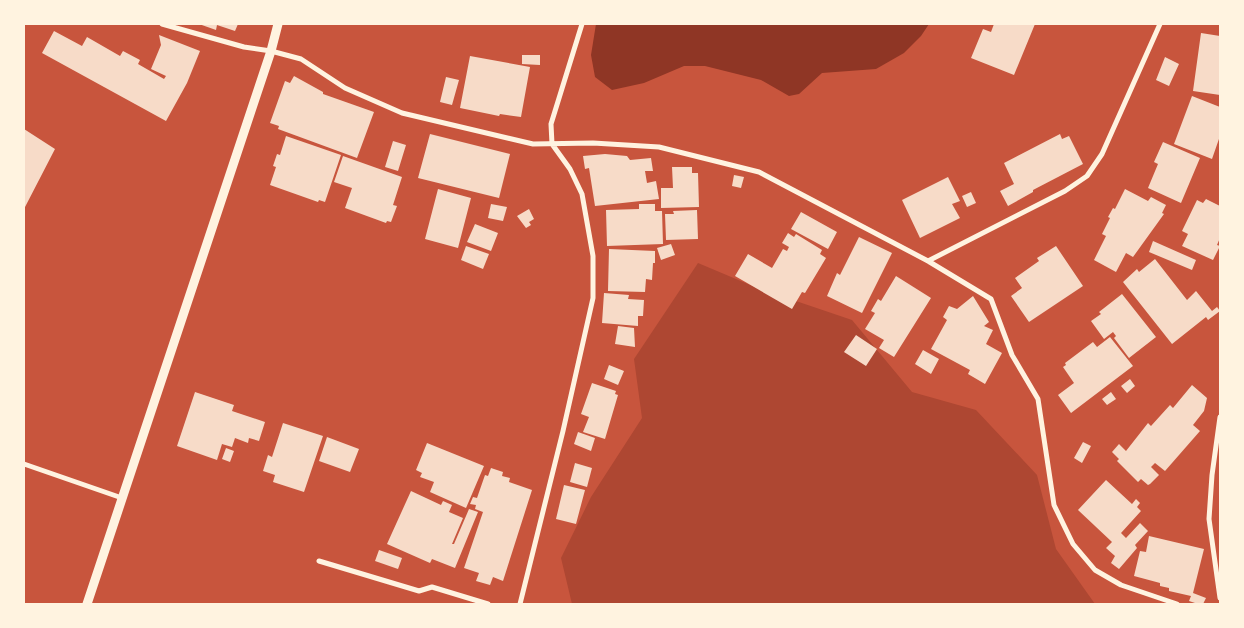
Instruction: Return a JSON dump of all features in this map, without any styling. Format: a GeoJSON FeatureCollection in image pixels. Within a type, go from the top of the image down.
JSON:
{"type":"FeatureCollection","features":[{"type":"Feature","properties":{"kind":"street"},"geometry":{"type":"LineString","coordinates":[[162,24],[244,47],[301,59],[345,88],[402,113],[533,144],[593,143],[659,147],[759,172],[928,261],[991,299],[1012,355],[1038,399],[1054,505],[1073,544],[1095,570],[1120,586],[1177,604]]}},
{"type":"Feature","properties":{"kind":"street"},"geometry":{"type":"LineString","coordinates":[[87,604],[271,52],[278,24]]}},
{"type":"Feature","properties":{"kind":"street"},"geometry":{"type":"LineString","coordinates":[[520,604],[563,431],[593,298],[593,256],[582,194],[570,169],[552,144],[551,124],[582,24]]}},
{"type":"Feature","properties":{"kind":"street"},"geometry":{"type":"LineString","coordinates":[[928,261],[1065,191],[1087,176],[1102,154],[1160,24]]}},
{"type":"Feature","properties":{"kind":"street"},"geometry":{"type":"LineString","coordinates":[[1220,417],[1208,519],[1220,598]]}},
{"type":"Feature","properties":{"kind":"street"},"geometry":{"type":"LineString","coordinates":[[24,464],[122,498]]}},
{"type":"Feature","properties":{"kind":"street"},"geometry":{"type":"LineString","coordinates":[[319,561],[419,591],[432,587],[488,604]]}},
{"type":"Feature","properties":{"kind":"shaded area"},"geometry":{"type":"Polygon","coordinates":[[[596,24],[929,24],[921,36],[904,53],[876,69],[822,73],[799,94],[789,96],[761,80],[705,66],[684,66],[644,83],[612,90],[595,77],[591,55],[596,24]]]}},
{"type":"Feature","properties":{"kind":"shaded area"},"geometry":{"type":"Polygon","coordinates":[[[698,263],[755,287],[852,320],[912,392],[976,410],[1037,475],[1056,549],[1095,604],[572,604],[561,558],[591,497],[642,418],[634,359],[698,263]]]}},
{"type":"Feature","properties":{"kind":"building"},"geometry":{"type":"Polygon","coordinates":[[[199,24],[238,24],[235,31],[217,25],[216,30],[199,24]]]}},
{"type":"Feature","properties":{"kind":"building"},"geometry":{"type":"Polygon","coordinates":[[[994,24],[1035,24],[1014,75],[971,58],[983,29],[991,32],[994,24]]]}},
{"type":"Feature","properties":{"kind":"building"},"geometry":{"type":"Polygon","coordinates":[[[54,31],[82,46],[87,37],[120,56],[123,51],[140,60],[138,64],[164,79],[166,76],[151,69],[161,45],[159,35],[200,51],[187,83],[166,121],[42,53],[54,31]]]}},
{"type":"Feature","properties":{"kind":"building"},"geometry":{"type":"Polygon","coordinates":[[[1201,33],[1220,36],[1220,95],[1193,91],[1201,33]]]}},
{"type":"Feature","properties":{"kind":"building"},"geometry":{"type":"Polygon","coordinates":[[[522,55],[540,55],[540,65],[522,64],[522,55]]]}},
{"type":"Feature","properties":{"kind":"building"},"geometry":{"type":"Polygon","coordinates":[[[470,56],[530,67],[521,117],[500,114],[499,116],[460,108],[470,56]]]}},
{"type":"Feature","properties":{"kind":"building"},"geometry":{"type":"Polygon","coordinates":[[[1165,57],[1179,64],[1169,86],[1156,80],[1165,57]]]}},
{"type":"Feature","properties":{"kind":"building"},"geometry":{"type":"Polygon","coordinates":[[[294,76],[323,92],[323,94],[374,112],[357,158],[278,129],[279,126],[270,123],[285,81],[290,83],[294,76]]]}},
{"type":"Feature","properties":{"kind":"building"},"geometry":{"type":"Polygon","coordinates":[[[446,77],[459,80],[452,105],[440,102],[446,77]]]}},
{"type":"Feature","properties":{"kind":"building"},"geometry":{"type":"Polygon","coordinates":[[[1192,96],[1220,107],[1220,136],[1212,159],[1174,144],[1192,96]]]}},
{"type":"Feature","properties":{"kind":"building"},"geometry":{"type":"Polygon","coordinates":[[[24,129],[55,149],[24,209],[24,129]]]}},
{"type":"Feature","properties":{"kind":"building"},"geometry":{"type":"Polygon","coordinates":[[[430,134],[510,154],[499,198],[418,178],[430,134]]]}},
{"type":"Feature","properties":{"kind":"building"},"geometry":{"type":"Polygon","coordinates":[[[1060,134],[1062,139],[1069,136],[1083,164],[1033,190],[1033,192],[1008,206],[1000,191],[1014,184],[1004,163],[1060,134]]]}},
{"type":"Feature","properties":{"kind":"building"},"geometry":{"type":"Polygon","coordinates":[[[286,136],[341,155],[325,202],[319,200],[318,202],[270,185],[276,167],[273,166],[277,154],[280,155],[286,136]]]}},
{"type":"Feature","properties":{"kind":"building"},"geometry":{"type":"Polygon","coordinates":[[[393,141],[406,145],[398,171],[385,167],[393,141]]]}},
{"type":"Feature","properties":{"kind":"building"},"geometry":{"type":"Polygon","coordinates":[[[1163,142],[1200,158],[1181,203],[1148,188],[1158,164],[1154,162],[1163,142]]]}},
{"type":"Feature","properties":{"kind":"building"},"geometry":{"type":"Polygon","coordinates":[[[605,154],[627,156],[630,160],[651,158],[653,171],[645,171],[647,183],[656,181],[659,199],[595,206],[589,168],[585,169],[583,156],[605,154]]]}},
{"type":"Feature","properties":{"kind":"building"},"geometry":{"type":"Polygon","coordinates":[[[343,156],[402,177],[393,205],[397,206],[391,222],[387,221],[386,223],[345,208],[352,188],[334,182],[343,156]]]}},
{"type":"Feature","properties":{"kind":"building"},"geometry":{"type":"Polygon","coordinates":[[[672,167],[692,167],[692,173],[698,173],[699,207],[661,208],[661,188],[673,188],[672,167]]]}},
{"type":"Feature","properties":{"kind":"building"},"geometry":{"type":"Polygon","coordinates":[[[734,175],[744,177],[741,188],[732,186],[734,175]]]}},
{"type":"Feature","properties":{"kind":"building"},"geometry":{"type":"Polygon","coordinates":[[[948,177],[960,201],[952,204],[960,218],[920,238],[902,200],[948,177]]]}},
{"type":"Feature","properties":{"kind":"building"},"geometry":{"type":"Polygon","coordinates":[[[438,189],[471,198],[458,248],[425,239],[438,189]]]}},
{"type":"Feature","properties":{"kind":"building"},"geometry":{"type":"Polygon","coordinates":[[[1125,189],[1148,201],[1151,197],[1166,205],[1162,213],[1164,214],[1133,257],[1126,253],[1116,272],[1094,260],[1106,236],[1102,234],[1110,218],[1108,217],[1113,208],[1115,209],[1125,189]]]}},
{"type":"Feature","properties":{"kind":"building"},"geometry":{"type":"Polygon","coordinates":[[[971,192],[976,203],[967,207],[962,196],[971,192]]]}},
{"type":"Feature","properties":{"kind":"building"},"geometry":{"type":"Polygon","coordinates":[[[1206,199],[1220,206],[1220,238],[1217,245],[1220,246],[1213,260],[1182,246],[1188,234],[1182,231],[1197,200],[1203,203],[1206,199]]]}},
{"type":"Feature","properties":{"kind":"building"},"geometry":{"type":"Polygon","coordinates":[[[491,204],[507,207],[503,221],[488,218],[491,204]]]}},
{"type":"Feature","properties":{"kind":"building"},"geometry":{"type":"Polygon","coordinates":[[[639,204],[655,204],[655,211],[662,211],[663,244],[607,246],[606,210],[639,209],[639,204]]]}},
{"type":"Feature","properties":{"kind":"building"},"geometry":{"type":"Polygon","coordinates":[[[529,209],[534,219],[529,222],[531,225],[526,228],[517,216],[529,209]]]}},
{"type":"Feature","properties":{"kind":"building"},"geometry":{"type":"Polygon","coordinates":[[[697,210],[698,239],[666,240],[665,214],[674,214],[673,211],[697,210]]]}},
{"type":"Feature","properties":{"kind":"building"},"geometry":{"type":"Polygon","coordinates":[[[801,212],[837,232],[828,249],[791,229],[801,212]]]}},
{"type":"Feature","properties":{"kind":"building"},"geometry":{"type":"Polygon","coordinates":[[[475,224],[498,233],[491,251],[467,242],[475,224]]]}},
{"type":"Feature","properties":{"kind":"building"},"geometry":{"type":"Polygon","coordinates":[[[788,233],[794,237],[796,234],[822,250],[820,254],[826,258],[805,293],[802,292],[792,309],[735,276],[748,254],[772,268],[783,249],[787,251],[789,247],[782,243],[788,233]]]}},
{"type":"Feature","properties":{"kind":"building"},"geometry":{"type":"Polygon","coordinates":[[[859,237],[892,253],[862,313],[827,296],[837,273],[840,275],[859,237]]]}},
{"type":"Feature","properties":{"kind":"building"},"geometry":{"type":"Polygon","coordinates":[[[1153,241],[1196,260],[1192,270],[1149,252],[1153,241]]]}},
{"type":"Feature","properties":{"kind":"building"},"geometry":{"type":"Polygon","coordinates":[[[671,244],[675,255],[661,260],[657,248],[671,244]]]}},
{"type":"Feature","properties":{"kind":"building"},"geometry":{"type":"Polygon","coordinates":[[[466,246],[489,254],[483,269],[461,260],[466,246]]]}},
{"type":"Feature","properties":{"kind":"building"},"geometry":{"type":"Polygon","coordinates":[[[1056,246],[1083,286],[1029,322],[1011,296],[1022,288],[1015,278],[1039,261],[1037,258],[1056,246]]]}},
{"type":"Feature","properties":{"kind":"building"},"geometry":{"type":"Polygon","coordinates":[[[609,249],[655,251],[652,280],[646,279],[645,292],[608,291],[609,249]]]}},
{"type":"Feature","properties":{"kind":"building"},"geometry":{"type":"Polygon","coordinates":[[[1155,259],[1187,300],[1196,291],[1212,311],[1217,307],[1220,311],[1208,320],[1206,317],[1172,344],[1123,282],[1137,269],[1139,272],[1155,259]]]}},
{"type":"Feature","properties":{"kind":"building"},"geometry":{"type":"Polygon","coordinates":[[[896,276],[931,298],[894,357],[879,348],[884,340],[865,329],[875,313],[871,311],[878,299],[881,301],[896,276]]]}},
{"type":"Feature","properties":{"kind":"building"},"geometry":{"type":"Polygon","coordinates":[[[604,293],[629,295],[628,299],[644,300],[643,316],[638,316],[638,326],[602,323],[604,293]]]}},
{"type":"Feature","properties":{"kind":"building"},"geometry":{"type":"Polygon","coordinates":[[[1122,294],[1156,337],[1129,358],[1114,338],[1116,336],[1113,332],[1104,339],[1091,321],[1101,314],[1099,312],[1122,294]]]}},
{"type":"Feature","properties":{"kind":"building"},"geometry":{"type":"Polygon","coordinates":[[[973,296],[989,322],[984,326],[993,330],[986,344],[1002,353],[985,384],[968,374],[970,370],[931,349],[947,320],[943,317],[949,306],[957,309],[973,296]]]}},
{"type":"Feature","properties":{"kind":"building"},"geometry":{"type":"Polygon","coordinates":[[[618,326],[634,328],[635,347],[615,344],[618,326]]]}},
{"type":"Feature","properties":{"kind":"building"},"geometry":{"type":"Polygon","coordinates":[[[856,335],[877,349],[866,366],[844,352],[856,335]]]}},
{"type":"Feature","properties":{"kind":"building"},"geometry":{"type":"Polygon","coordinates":[[[1110,337],[1133,366],[1071,413],[1058,395],[1074,383],[1063,367],[1066,365],[1065,363],[1093,342],[1097,347],[1110,337]]]}},
{"type":"Feature","properties":{"kind":"building"},"geometry":{"type":"Polygon","coordinates":[[[923,350],[939,359],[931,374],[915,364],[923,350]]]}},
{"type":"Feature","properties":{"kind":"building"},"geometry":{"type":"Polygon","coordinates":[[[609,365],[624,371],[618,385],[604,379],[609,365]]]}},
{"type":"Feature","properties":{"kind":"building"},"geometry":{"type":"Polygon","coordinates":[[[1130,379],[1135,386],[1127,393],[1121,386],[1130,379]]]}},
{"type":"Feature","properties":{"kind":"building"},"geometry":{"type":"Polygon","coordinates":[[[592,383],[616,391],[615,394],[618,395],[605,439],[583,432],[589,417],[581,414],[592,383]]]}},
{"type":"Feature","properties":{"kind":"building"},"geometry":{"type":"Polygon","coordinates":[[[1192,385],[1207,398],[1204,411],[1193,425],[1200,431],[1165,471],[1155,463],[1151,467],[1159,475],[1150,484],[1148,485],[1141,479],[1138,482],[1117,461],[1119,459],[1112,452],[1119,444],[1126,451],[1148,423],[1151,426],[1170,405],[1173,408],[1192,385]]]}},
{"type":"Feature","properties":{"kind":"building"},"geometry":{"type":"Polygon","coordinates":[[[195,392],[234,405],[232,411],[265,422],[259,441],[249,438],[248,443],[235,438],[232,447],[222,444],[217,460],[177,446],[195,392]]]}},
{"type":"Feature","properties":{"kind":"building"},"geometry":{"type":"Polygon","coordinates":[[[1111,392],[1116,399],[1107,405],[1102,399],[1111,392]]]}},
{"type":"Feature","properties":{"kind":"building"},"geometry":{"type":"Polygon","coordinates":[[[283,423],[323,436],[304,492],[273,482],[275,475],[263,471],[268,455],[272,457],[283,423]]]}},
{"type":"Feature","properties":{"kind":"building"},"geometry":{"type":"Polygon","coordinates":[[[578,432],[595,438],[591,451],[574,444],[578,432]]]}},
{"type":"Feature","properties":{"kind":"building"},"geometry":{"type":"Polygon","coordinates":[[[327,437],[359,449],[350,472],[319,461],[327,437]]]}},
{"type":"Feature","properties":{"kind":"building"},"geometry":{"type":"Polygon","coordinates":[[[1083,442],[1091,446],[1082,463],[1074,458],[1083,442]]]}},
{"type":"Feature","properties":{"kind":"building"},"geometry":{"type":"Polygon","coordinates":[[[427,443],[484,466],[466,508],[430,492],[434,482],[420,477],[422,473],[416,470],[427,443]]]}},
{"type":"Feature","properties":{"kind":"building"},"geometry":{"type":"Polygon","coordinates":[[[226,448],[234,451],[230,462],[222,459],[226,448]]]}},
{"type":"Feature","properties":{"kind":"building"},"geometry":{"type":"Polygon","coordinates":[[[575,463],[592,468],[587,487],[570,482],[575,463]]]}},
{"type":"Feature","properties":{"kind":"building"},"geometry":{"type":"Polygon","coordinates":[[[491,468],[503,472],[502,476],[510,478],[509,482],[532,490],[503,581],[493,577],[490,585],[476,581],[479,573],[464,568],[483,512],[475,509],[476,505],[470,504],[473,497],[477,498],[485,475],[488,476],[491,468]]]}},
{"type":"Feature","properties":{"kind":"building"},"geometry":{"type":"Polygon","coordinates":[[[1106,480],[1132,504],[1136,499],[1140,503],[1137,507],[1141,511],[1121,533],[1126,538],[1140,523],[1148,531],[1135,545],[1137,548],[1119,569],[1111,563],[1115,556],[1106,548],[1112,542],[1078,510],[1106,480]]]}},
{"type":"Feature","properties":{"kind":"building"},"geometry":{"type":"Polygon","coordinates":[[[564,485],[585,490],[576,524],[556,519],[564,485]]]}},
{"type":"Feature","properties":{"kind":"building"},"geometry":{"type":"Polygon","coordinates":[[[411,491],[441,505],[443,501],[452,505],[449,512],[463,518],[452,544],[454,544],[469,509],[478,512],[455,568],[432,559],[430,563],[387,544],[411,491]]]}},
{"type":"Feature","properties":{"kind":"building"},"geometry":{"type":"Polygon","coordinates":[[[1149,536],[1204,549],[1193,593],[1206,598],[1203,604],[1189,601],[1191,596],[1169,591],[1169,588],[1160,586],[1160,583],[1134,576],[1140,551],[1146,552],[1149,536]]]}},
{"type":"Feature","properties":{"kind":"building"},"geometry":{"type":"Polygon","coordinates":[[[379,550],[402,558],[398,569],[375,561],[379,550]]]}}]}
